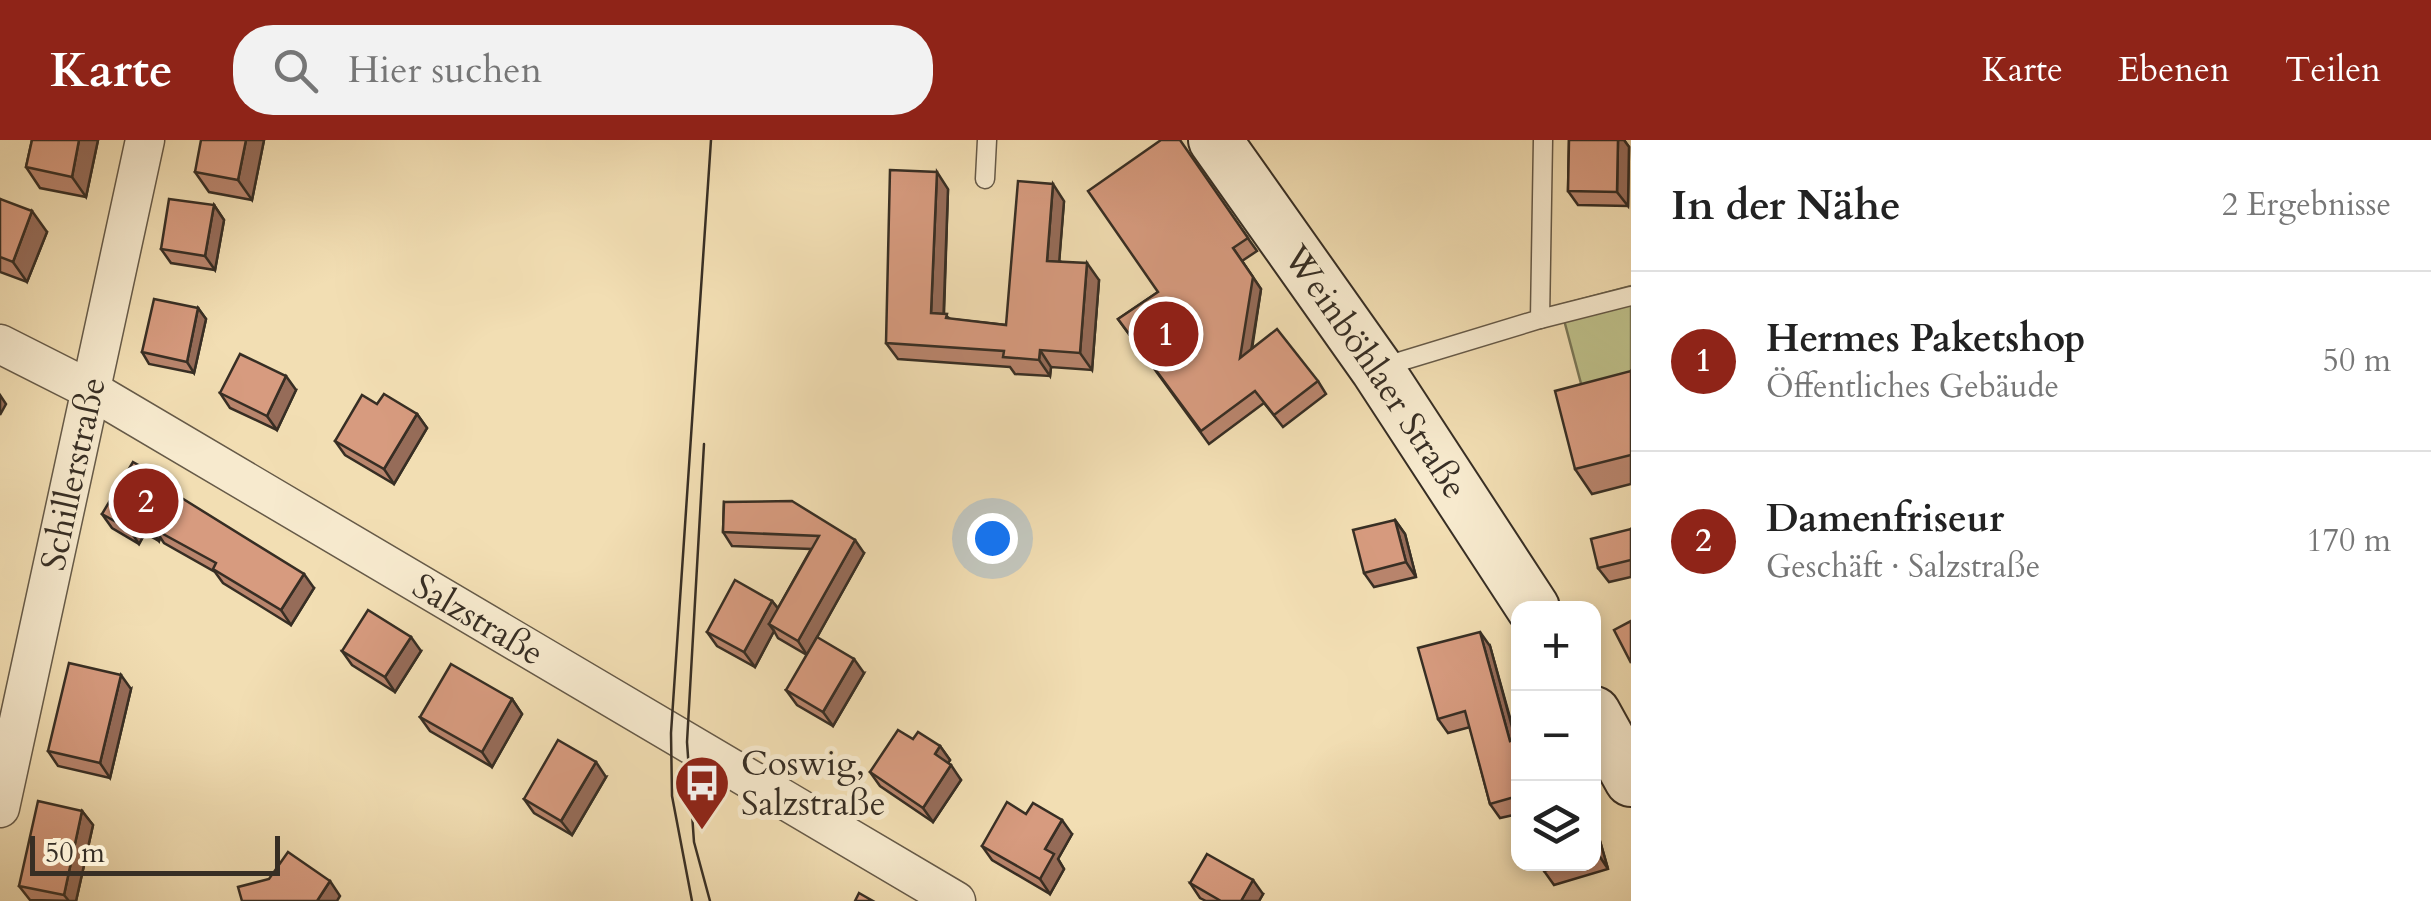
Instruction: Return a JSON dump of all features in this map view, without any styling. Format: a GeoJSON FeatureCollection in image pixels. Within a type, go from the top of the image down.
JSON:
{"type":"FeatureCollection","features":[{"type":"Feature","properties":{"kind":"main road","name":"Weinböhlaer Straße"},"geometry":{"type":"LineString","coordinates":[[1214,140],[1376,369],[1527,601]]}},
{"type":"Feature","properties":{"kind":"main road"},"geometry":{"type":"LineString","coordinates":[[1601,726],[1631,780]]}},
{"type":"Feature","properties":{"kind":"street","name":"Schillerstraße"},"geometry":{"type":"LineString","coordinates":[[0,808],[145,140]]}},
{"type":"Feature","properties":{"kind":"street","name":"Salzstraße"},"geometry":{"type":"LineString","coordinates":[[0,344],[89,388],[956,901]]}},
{"type":"Feature","properties":{"kind":"lane"},"geometry":{"type":"LineString","coordinates":[[985,179],[987,140]]}},
{"type":"Feature","properties":{"kind":"lane"},"geometry":{"type":"LineString","coordinates":[[1540,318],[1543,140]]}},
{"type":"Feature","properties":{"kind":"lane"},"geometry":{"type":"LineString","coordinates":[[1376,369],[1540,318],[1631,296]]}},
{"type":"Feature","properties":{"kind":"green space"},"geometry":{"type":"Polygon","coordinates":[[[1631,286],[1631,378],[1583,391],[1560,305],[1631,286]]]}},
{"type":"Feature","properties":{"kind":"building"},"geometry":{"type":"Polygon","coordinates":[[[32,140],[79,140],[72,177],[26,167],[32,140]]]}},
{"type":"Feature","properties":{"kind":"building"},"geometry":{"type":"Polygon","coordinates":[[[201,140],[246,140],[238,180],[195,172],[201,140]]]}},
{"type":"Feature","properties":{"kind":"building"},"geometry":{"type":"Polygon","coordinates":[[[1161,140],[1180,140],[1248,238],[1233,248],[1253,277],[1240,358],[1277,329],[1318,381],[1274,415],[1255,391],[1201,431],[1118,319],[1158,292],[1088,191],[1161,140]]]}},
{"type":"Feature","properties":{"kind":"building"},"geometry":{"type":"Polygon","coordinates":[[[1569,140],[1618,140],[1617,192],[1568,191],[1569,140]]]}},
{"type":"Feature","properties":{"kind":"building"},"geometry":{"type":"Polygon","coordinates":[[[890,170],[937,172],[931,313],[1006,325],[1018,181],[1053,184],[1047,261],[1087,263],[1080,353],[1040,350],[1039,360],[1003,357],[1004,351],[886,343],[890,170]]]}},
{"type":"Feature","properties":{"kind":"building"},"geometry":{"type":"Polygon","coordinates":[[[0,199],[32,211],[13,262],[0,257],[0,199]]]}},
{"type":"Feature","properties":{"kind":"building"},"geometry":{"type":"Polygon","coordinates":[[[169,199],[214,205],[205,256],[161,249],[169,199]]]}},
{"type":"Feature","properties":{"kind":"building"},"geometry":{"type":"Polygon","coordinates":[[[154,299],[198,308],[187,362],[142,352],[154,299]]]}},
{"type":"Feature","properties":{"kind":"building"},"geometry":{"type":"Polygon","coordinates":[[[240,354],[286,376],[267,416],[220,393],[240,354]]]}},
{"type":"Feature","properties":{"kind":"building"},"geometry":{"type":"Polygon","coordinates":[[[1631,371],[1631,455],[1575,469],[1555,391],[1631,371]]]}},
{"type":"Feature","properties":{"kind":"building"},"geometry":{"type":"Polygon","coordinates":[[[384,394],[417,414],[384,469],[335,441],[362,395],[377,404],[384,394]]]}},
{"type":"Feature","properties":{"kind":"building"},"geometry":{"type":"Polygon","coordinates":[[[133,462],[160,477],[149,526],[135,519],[129,529],[102,514],[133,462]]]}},
{"type":"Feature","properties":{"kind":"building"},"geometry":{"type":"Polygon","coordinates":[[[172,492],[304,574],[281,610],[213,569],[216,563],[154,529],[172,492]]]}},
{"type":"Feature","properties":{"kind":"building"},"geometry":{"type":"Polygon","coordinates":[[[792,501],[855,540],[798,641],[769,624],[819,536],[723,532],[724,502],[792,501]]]}},
{"type":"Feature","properties":{"kind":"building"},"geometry":{"type":"Polygon","coordinates":[[[1395,520],[1406,562],[1364,573],[1353,530],[1395,520]]]}},
{"type":"Feature","properties":{"kind":"building"},"geometry":{"type":"Polygon","coordinates":[[[1631,529],[1631,560],[1598,568],[1591,539],[1631,529]]]}},
{"type":"Feature","properties":{"kind":"building"},"geometry":{"type":"Polygon","coordinates":[[[735,580],[772,601],[744,652],[707,632],[735,580]]]}},
{"type":"Feature","properties":{"kind":"building"},"geometry":{"type":"Polygon","coordinates":[[[368,610],[411,637],[385,677],[342,651],[368,610]]]}},
{"type":"Feature","properties":{"kind":"building"},"geometry":{"type":"Polygon","coordinates":[[[1631,621],[1631,663],[1614,630],[1631,621]]]}},
{"type":"Feature","properties":{"kind":"building"},"geometry":{"type":"Polygon","coordinates":[[[1480,632],[1511,741],[1511,798],[1490,804],[1465,711],[1438,719],[1418,648],[1480,632]]]}},
{"type":"Feature","properties":{"kind":"building"},"geometry":{"type":"Polygon","coordinates":[[[817,637],[854,659],[823,712],[786,690],[817,637]]]}},
{"type":"Feature","properties":{"kind":"building"},"geometry":{"type":"Polygon","coordinates":[[[69,663],[121,675],[100,763],[48,751],[69,663]]]}},
{"type":"Feature","properties":{"kind":"building"},"geometry":{"type":"Polygon","coordinates":[[[451,664],[512,699],[482,752],[420,717],[451,664]]]}},
{"type":"Feature","properties":{"kind":"building"},"geometry":{"type":"Polygon","coordinates":[[[898,730],[913,739],[918,732],[940,746],[935,754],[951,765],[923,808],[870,772],[898,730]]]}},
{"type":"Feature","properties":{"kind":"building"},"geometry":{"type":"Polygon","coordinates":[[[558,740],[596,762],[561,821],[524,799],[558,740]]]}},
{"type":"Feature","properties":{"kind":"building"},"geometry":{"type":"Polygon","coordinates":[[[38,801],[82,811],[64,895],[19,886],[38,801]]]}},
{"type":"Feature","properties":{"kind":"building"},"geometry":{"type":"Polygon","coordinates":[[[1007,802],[1026,814],[1033,803],[1062,820],[1045,849],[1054,854],[1040,879],[982,846],[1007,802]]]}},
{"type":"Feature","properties":{"kind":"building"},"geometry":{"type":"Polygon","coordinates":[[[288,852],[330,881],[317,901],[242,901],[238,887],[269,879],[288,852]]]}},
{"type":"Feature","properties":{"kind":"building"},"geometry":{"type":"Polygon","coordinates":[[[1207,854],[1253,880],[1241,901],[1221,901],[1190,883],[1207,854]]]}},
{"type":"Feature","properties":{"kind":"building"},"geometry":{"type":"Polygon","coordinates":[[[859,893],[873,901],[855,901],[859,893]]]}},
{"type":"Feature","properties":{"kind":"tram line"},"geometry":{"type":"LineString","coordinates":[[692,901],[672,796],[671,733],[711,140]]}},
{"type":"Feature","properties":{"kind":"tram line"},"geometry":{"type":"LineString","coordinates":[[704,444],[687,742],[694,842],[710,901]]}},
{"type":"Feature","properties":{"kind":"place","name":"Hermes Paketshop"},"geometry":{"type":"Point","coordinates":[1166,334]}},
{"type":"Feature","properties":{"kind":"place","name":"Damenfriseur"},"geometry":{"type":"Point","coordinates":[146,501]}},
{"type":"Feature","properties":{"kind":"place","name":"Coswig, Salzstraße"},"geometry":{"type":"Point","coordinates":[702,832]}}]}
